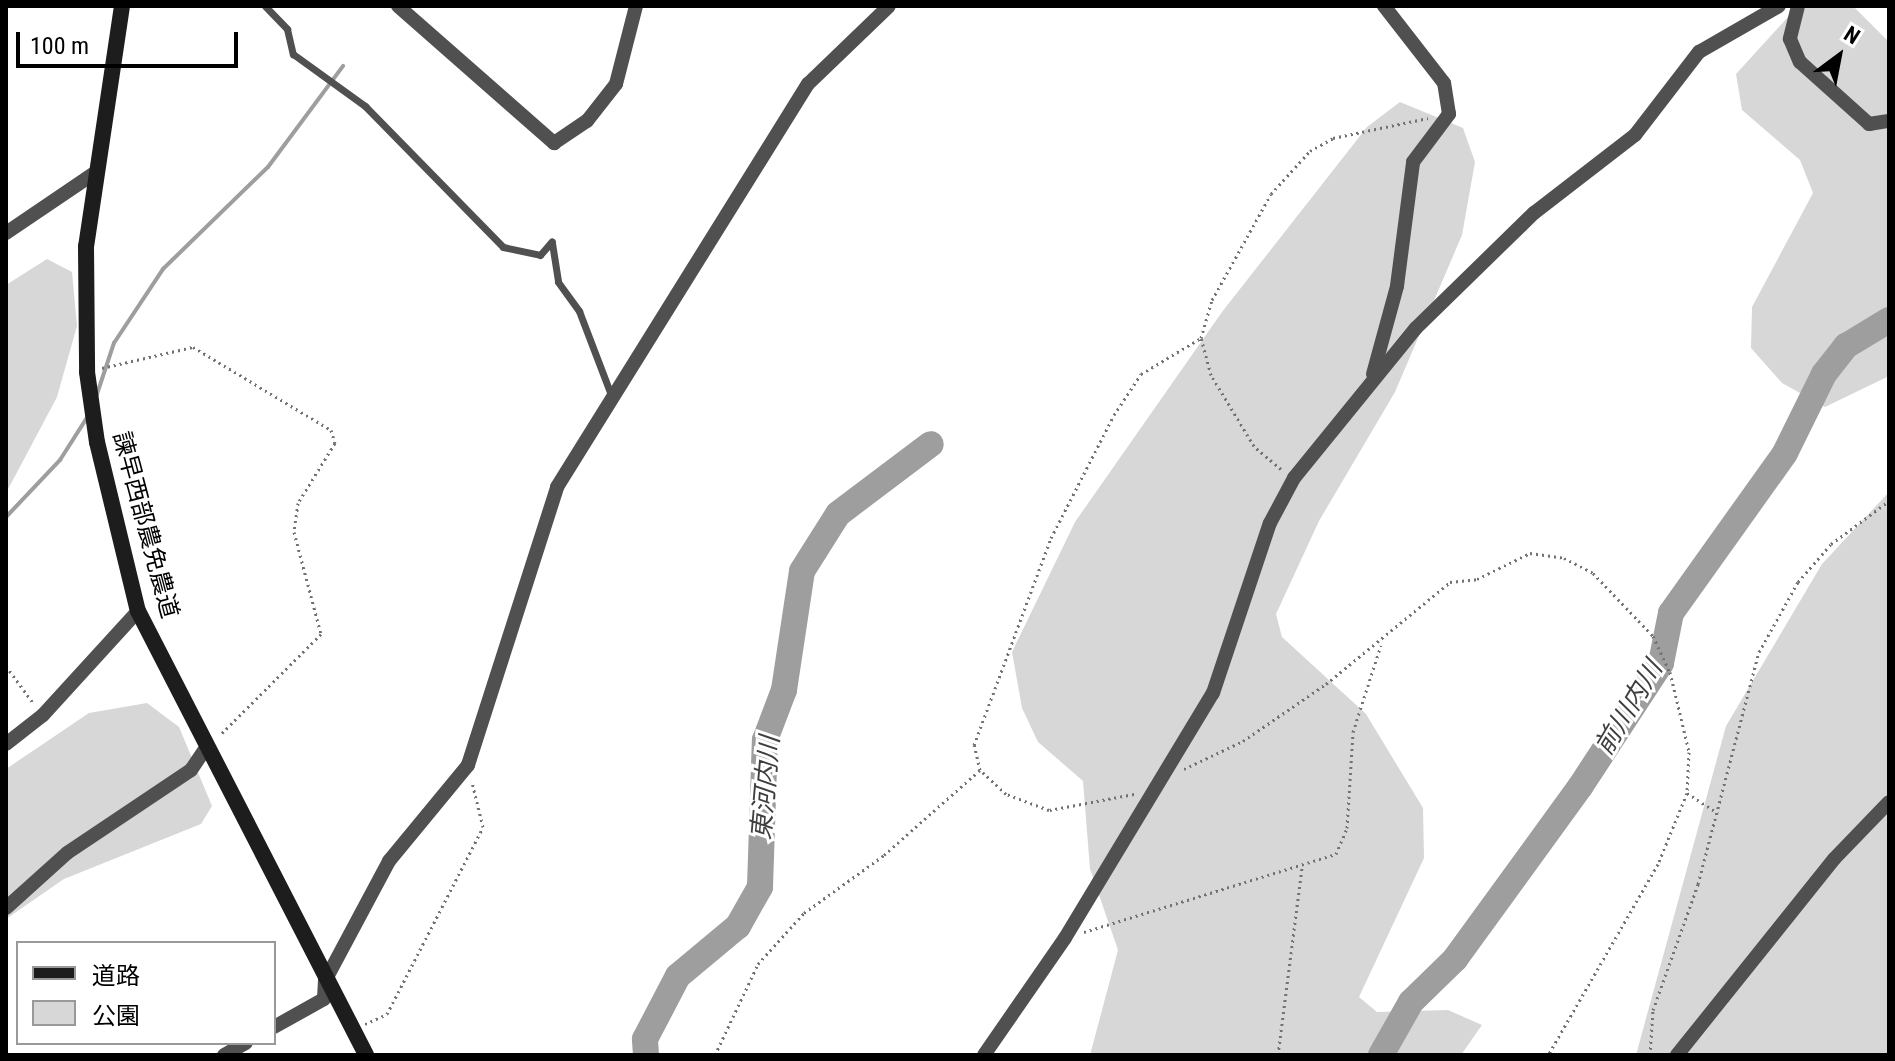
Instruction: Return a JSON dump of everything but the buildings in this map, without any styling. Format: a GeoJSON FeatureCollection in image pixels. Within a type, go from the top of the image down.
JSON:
{"type":"FeatureCollection","features":[{"type":"Feature","properties":{"kind":"street","name":"諫早西部農免農道"},"geometry":{"type":"LineString","coordinates":[[122,6],[93,174],[87,372],[138,611],[204,751],[366,1055]]}},
{"type":"Feature","properties":{"kind":"street"},"geometry":{"type":"LineString","coordinates":[[398,6],[554,143],[587,121],[616,84],[636,6]]}},
{"type":"Feature","properties":{"kind":"street"},"geometry":{"type":"LineString","coordinates":[[276,1026],[324,999],[325,981],[389,861],[468,765],[541,523],[614,401],[808,84],[889,6]]}},
{"type":"Feature","properties":{"kind":"street"},"geometry":{"type":"LineString","coordinates":[[1372,379],[1397,286],[1413,162],[1449,114],[1444,83],[1384,6]]}},
{"type":"Feature","properties":{"kind":"street"},"geometry":{"type":"LineString","coordinates":[[984,1055],[1065,938],[1213,693],[1270,523],[1294,478],[1372,379],[1534,213],[1635,135],[1699,52],[1779,6]]}},
{"type":"Feature","properties":{"kind":"street"},"geometry":{"type":"LineString","coordinates":[[1798,6],[1789,34],[1800,62],[1869,124],[1889,121]]}},
{"type":"Feature","properties":{"kind":"street"},"geometry":{"type":"LineString","coordinates":[[6,233],[93,174]]}},
{"type":"Feature","properties":{"kind":"street"},"geometry":{"type":"LineString","coordinates":[[6,744],[43,715],[138,611]]}},
{"type":"Feature","properties":{"kind":"street"},"geometry":{"type":"LineString","coordinates":[[6,908],[67,853],[182,778],[204,751]]}},
{"type":"Feature","properties":{"kind":"street"},"geometry":{"type":"LineString","coordinates":[[1677,1055],[1834,859],[1889,802]]}},
{"type":"Feature","properties":{"kind":"street"},"geometry":{"type":"LineString","coordinates":[[224,1055],[242,1045]]}},
{"type":"Feature","properties":{"kind":"lane"},"geometry":{"type":"LineString","coordinates":[[265,6],[287,29],[293,54],[339,87],[503,247],[540,255],[552,241],[558,282],[579,311],[600,381],[614,401]]}},
{"type":"Feature","properties":{"kind":"path"},"geometry":{"type":"LineString","coordinates":[[1294,478],[1254,446],[1211,375],[1201,338],[1229,264],[1292,167],[1333,138],[1449,114]]}},
{"type":"Feature","properties":{"kind":"path"},"geometry":{"type":"LineString","coordinates":[[1201,338],[1141,374],[1107,429],[1030,597],[974,745],[980,770],[1006,794],[1049,810],[1095,807],[1243,741],[1382,642],[1450,582],[1477,579],[1530,553],[1564,558],[1593,573],[1653,636],[1670,672],[1689,752],[1687,793],[1658,864],[1548,1055]]}},
{"type":"Feature","properties":{"kind":"path"},"geometry":{"type":"LineString","coordinates":[[87,372],[193,347],[331,430],[335,443],[298,503],[294,532],[321,634],[204,751]]}},
{"type":"Feature","properties":{"kind":"path"},"geometry":{"type":"LineString","coordinates":[[1650,1055],[1653,1010],[1718,813],[1743,691],[1759,652],[1798,582],[1831,544],[1889,501]]}},
{"type":"Feature","properties":{"kind":"path"},"geometry":{"type":"LineString","coordinates":[[1065,938],[1302,868],[1343,845],[1353,732],[1382,642]]}},
{"type":"Feature","properties":{"kind":"path"},"geometry":{"type":"LineString","coordinates":[[6,666],[43,715]]}},
{"type":"Feature","properties":{"kind":"path"},"geometry":{"type":"LineString","coordinates":[[353,1030],[387,1014],[483,827],[468,765]]}},
{"type":"Feature","properties":{"kind":"path"},"geometry":{"type":"LineString","coordinates":[[715,1055],[758,964],[804,913],[884,855],[980,770]]}},
{"type":"Feature","properties":{"kind":"path"},"geometry":{"type":"LineString","coordinates":[[1687,793],[1718,813]]}},
{"type":"Feature","properties":{"kind":"path"},"geometry":{"type":"LineString","coordinates":[[1278,1055],[1302,868]]}},
{"type":"Feature","properties":{"kind":"green space"},"geometry":{"type":"Polygon","coordinates":[[[1798,6],[1853,6],[1889,42],[1889,376],[1825,407],[1782,383],[1751,348],[1752,307],[1813,193],[1800,160],[1742,110],[1736,74],[1798,6]]]}},
{"type":"Feature","properties":{"kind":"green space"},"geometry":{"type":"Polygon","coordinates":[[[1400,102],[1463,128],[1475,162],[1462,235],[1395,392],[1319,521],[1276,614],[1282,637],[1366,714],[1423,808],[1424,858],[1359,997],[1377,1012],[1448,1010],[1482,1025],[1461,1055],[1090,1055],[1118,950],[1090,869],[1083,781],[1038,742],[1022,708],[1012,652],[1075,522],[1222,312],[1367,127],[1400,102]]]}},
{"type":"Feature","properties":{"kind":"green space"},"geometry":{"type":"Polygon","coordinates":[[[47,259],[72,272],[77,326],[57,397],[6,493],[6,285],[47,259]]]}},
{"type":"Feature","properties":{"kind":"green space"},"geometry":{"type":"Polygon","coordinates":[[[1889,492],[1889,1055],[1636,1055],[1726,726],[1822,564],[1889,492]]]}},
{"type":"Feature","properties":{"kind":"green space"},"geometry":{"type":"Polygon","coordinates":[[[147,703],[179,727],[212,806],[201,824],[64,879],[6,919],[6,769],[89,713],[147,703]]]}},
{"type":"Feature","properties":{"kind":"waterway"},"geometry":{"type":"LineString","coordinates":[[96,397],[114,343],[163,269],[268,167],[343,66]]}},
{"type":"Feature","properties":{"kind":"waterway","name":"前川内川"},"geometry":{"type":"LineString","coordinates":[[1381,1055],[1411,1002],[1455,959],[1580,787],[1661,663],[1671,613],[1785,453],[1824,374],[1846,346],[1889,320]]}},
{"type":"Feature","properties":{"kind":"waterway"},"geometry":{"type":"LineString","coordinates":[[6,517],[60,460],[88,416]]}},
{"type":"Feature","properties":{"kind":"waterway","name":"東河内川"},"geometry":{"type":"LineString","coordinates":[[646,1055],[645,1039],[678,976],[738,926],[760,887],[765,740],[784,690],[802,571],[838,514],[931,444]]}}]}
